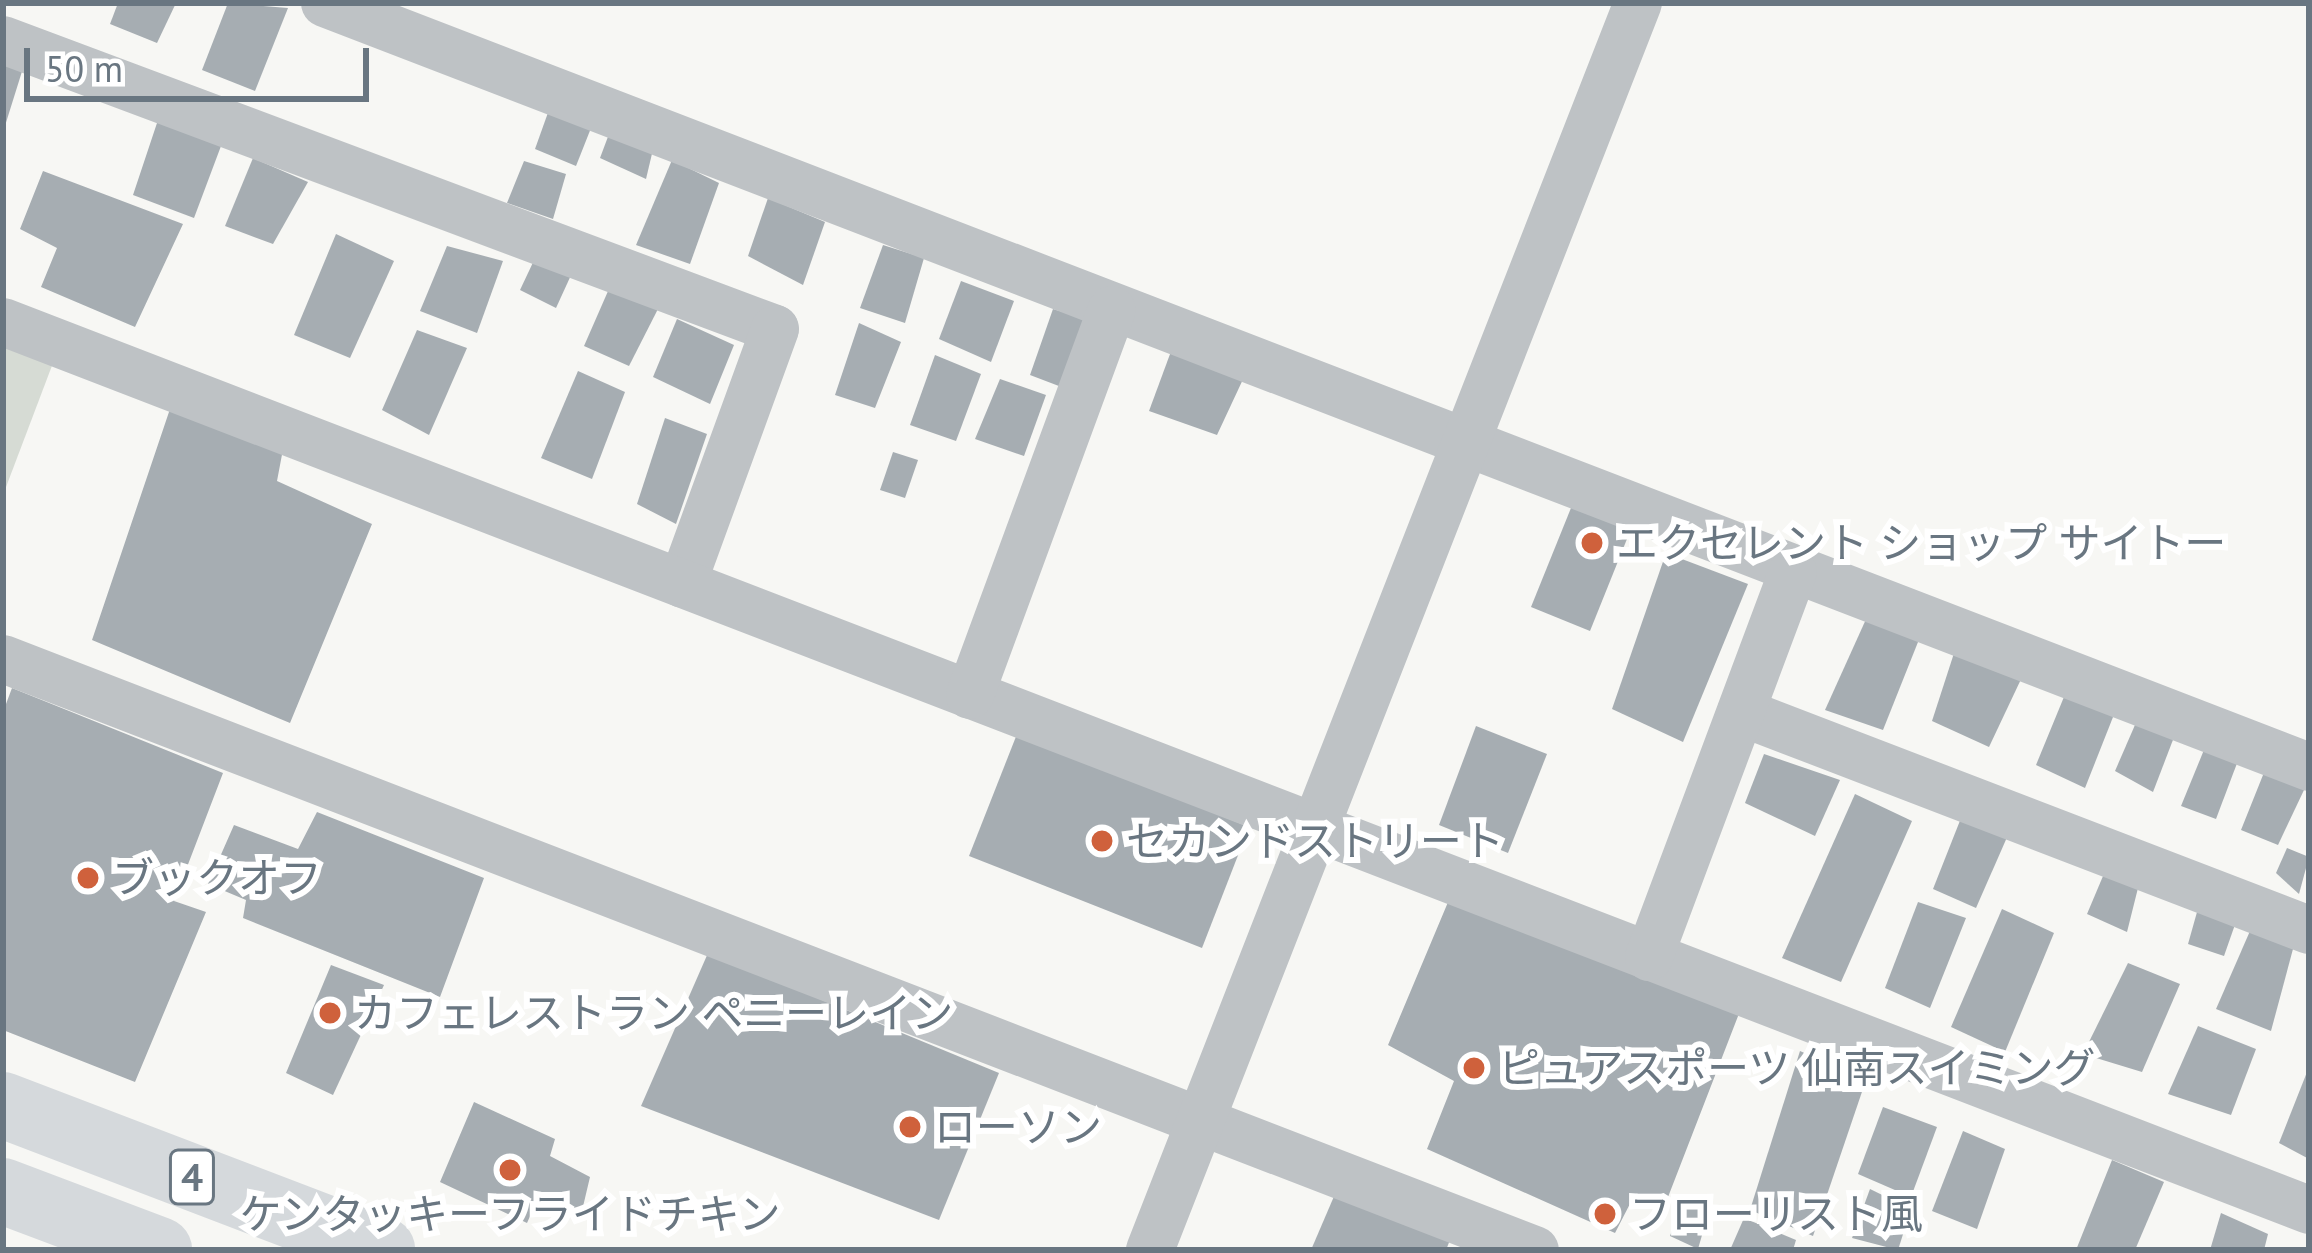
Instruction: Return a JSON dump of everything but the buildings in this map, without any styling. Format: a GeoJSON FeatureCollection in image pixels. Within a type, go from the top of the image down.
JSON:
{"type":"FeatureCollection","features":[{"type":"Feature","properties":{"kind":"highway","name":"4"},"geometry":{"type":"LineString","coordinates":[[3,1105],[382,1250]]}},
{"type":"Feature","properties":{"kind":"highway","name":"4"},"geometry":{"type":"LineString","coordinates":[[3,1191],[159,1250]]}},
{"type":"Feature","properties":{"kind":"street"},"geometry":{"type":"LineString","coordinates":[[325,3],[1462,446],[2309,767]]}},
{"type":"Feature","properties":{"kind":"street"},"geometry":{"type":"LineString","coordinates":[[1150,1250],[1638,3]]}},
{"type":"Feature","properties":{"kind":"street"},"geometry":{"type":"LineString","coordinates":[[3,40],[775,329],[682,584]]}},
{"type":"Feature","properties":{"kind":"street"},"geometry":{"type":"LineString","coordinates":[[970,694],[1112,310]]}},
{"type":"Feature","properties":{"kind":"street"},"geometry":{"type":"LineString","coordinates":[[3,322],[2309,1210]]}},
{"type":"Feature","properties":{"kind":"street"},"geometry":{"type":"LineString","coordinates":[[1649,957],[1793,572]]}},
{"type":"Feature","properties":{"kind":"street"},"geometry":{"type":"LineString","coordinates":[[3,659],[1535,1250]]}},
{"type":"Feature","properties":{"kind":"street"},"geometry":{"type":"LineString","coordinates":[[1741,712],[2309,930]]}},
{"type":"Feature","properties":{"kind":"shaded area"},"geometry":{"type":"Polygon","coordinates":[[[3,344],[53,363],[3,495],[3,344]]]}},
{"type":"Feature","properties":{"kind":"place","name":"エクセレント ショップ サイトー"},"geometry":{"type":"Point","coordinates":[1592,543]}},
{"type":"Feature","properties":{"kind":"place","name":"セカンドストリート"},"geometry":{"type":"Point","coordinates":[1102,841]}},
{"type":"Feature","properties":{"kind":"place","name":"ブックオフ"},"geometry":{"type":"Point","coordinates":[88,878]}},
{"type":"Feature","properties":{"kind":"place","name":"カフェレストラン ペニーレイン"},"geometry":{"type":"Point","coordinates":[330,1013]}},
{"type":"Feature","properties":{"kind":"place","name":"ピュアスポーツ 仙南スイミング"},"geometry":{"type":"Point","coordinates":[1474,1068]}},
{"type":"Feature","properties":{"kind":"place","name":"ローソン"},"geometry":{"type":"Point","coordinates":[910,1127]}},
{"type":"Feature","properties":{"kind":"place","name":"ケンタッキーフライドチキン"},"geometry":{"type":"Point","coordinates":[510,1170]}},
{"type":"Feature","properties":{"kind":"place","name":"フローリスト風"},"geometry":{"type":"Point","coordinates":[1605,1214]}}]}
